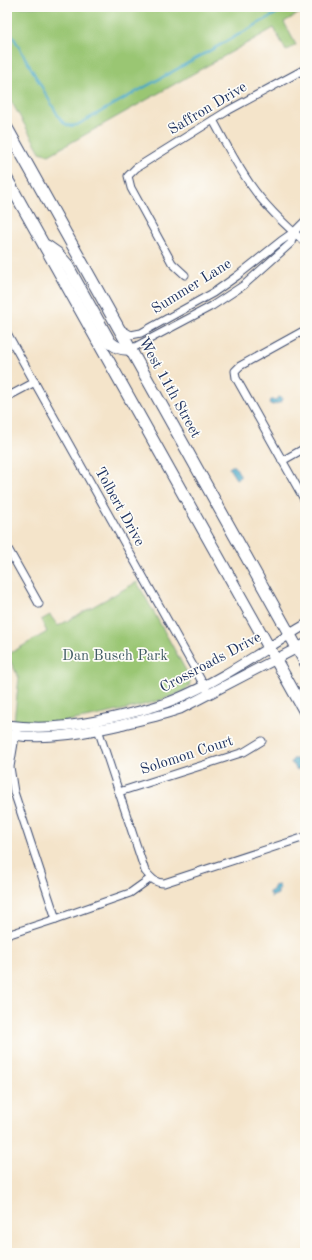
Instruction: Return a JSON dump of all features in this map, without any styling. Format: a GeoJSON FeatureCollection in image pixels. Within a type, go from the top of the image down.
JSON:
{"type":"FeatureCollection","features":[{"type":"Feature","properties":{"kind":"main road","name":"West 11th Street"},"geometry":{"type":"LineString","coordinates":[[7,128],[290,634],[301,646],[305,662]]}},
{"type":"Feature","properties":{"kind":"main road"},"geometry":{"type":"LineString","coordinates":[[7,178],[305,712]]}},
{"type":"Feature","properties":{"kind":"main road"},"geometry":{"type":"LineString","coordinates":[[44,245],[57,253],[66,263],[110,342],[117,348],[131,349]]}},
{"type":"Feature","properties":{"kind":"street","name":"Saffron Drive"},"geometry":{"type":"LineString","coordinates":[[185,275],[172,263],[131,188],[128,176],[136,168],[213,120],[305,69]]}},
{"type":"Feature","properties":{"kind":"street"},"geometry":{"type":"LineString","coordinates":[[213,120],[250,184],[265,202],[305,242]]}},
{"type":"Feature","properties":{"kind":"street","name":"Summer Lane"},"geometry":{"type":"LineString","coordinates":[[119,328],[131,335],[141,333],[213,293],[294,232],[305,221]]}},
{"type":"Feature","properties":{"kind":"street","name":"Summer Lane"},"geometry":{"type":"LineString","coordinates":[[131,349],[212,306],[244,285],[291,243],[294,232]]}},
{"type":"Feature","properties":{"kind":"street"},"geometry":{"type":"LineString","coordinates":[[305,330],[240,366],[235,371],[236,378],[305,501]]}},
{"type":"Feature","properties":{"kind":"street","name":"Tolbert Drive"},"geometry":{"type":"LineString","coordinates":[[7,333],[208,694]]}},
{"type":"Feature","properties":{"kind":"street"},"geometry":{"type":"LineString","coordinates":[[7,397],[35,382]]}},
{"type":"Feature","properties":{"kind":"street"},"geometry":{"type":"LineString","coordinates":[[282,461],[305,448]]}},
{"type":"Feature","properties":{"kind":"street"},"geometry":{"type":"LineString","coordinates":[[7,547],[39,604]]}},
{"type":"Feature","properties":{"kind":"street","name":"Crossroads Drive"},"geometry":{"type":"LineString","coordinates":[[97,726],[177,699],[269,648],[305,625]]}},
{"type":"Feature","properties":{"kind":"street","name":"Crossroads Drive"},"geometry":{"type":"LineString","coordinates":[[11,730],[97,726],[162,716],[180,709],[301,646]]}},
{"type":"Feature","properties":{"kind":"street"},"geometry":{"type":"LineString","coordinates":[[97,726],[145,871],[157,882],[164,883],[305,837]]}},
{"type":"Feature","properties":{"kind":"street"},"geometry":{"type":"LineString","coordinates":[[11,730],[10,767],[14,792],[56,919]]}},
{"type":"Feature","properties":{"kind":"street","name":"Solomon Court"},"geometry":{"type":"LineString","coordinates":[[119,792],[244,752],[262,741]]}},
{"type":"Feature","properties":{"kind":"street"},"geometry":{"type":"LineString","coordinates":[[7,935],[130,893],[151,878]]}},
{"type":"Feature","properties":{"kind":"green space"},"geometry":{"type":"Polygon","coordinates":[[[7,7],[305,7],[305,10],[284,22],[296,45],[286,51],[274,28],[49,155],[40,152],[7,94],[7,7]]]}},
{"type":"Feature","properties":{"kind":"green space","name":"Dan Busch Park"},"geometry":{"type":"Polygon","coordinates":[[[137,582],[189,676],[189,686],[166,698],[125,710],[54,723],[14,721],[19,678],[7,655],[47,632],[41,620],[50,615],[58,626],[137,582]]]}},
{"type":"Feature","properties":{"kind":"water"},"geometry":{"type":"Polygon","coordinates":[[[278,397],[282,398],[281,402],[273,405],[270,404],[269,402],[271,400],[276,400],[278,397]]]}},
{"type":"Feature","properties":{"kind":"water"},"geometry":{"type":"Polygon","coordinates":[[[235,466],[240,475],[240,477],[236,479],[229,468],[235,466]]]}},
{"type":"Feature","properties":{"kind":"water"},"geometry":{"type":"Polygon","coordinates":[[[293,759],[297,759],[301,765],[298,770],[291,763],[293,759]]]}},
{"type":"Feature","properties":{"kind":"water"},"geometry":{"type":"Polygon","coordinates":[[[274,886],[280,886],[280,889],[278,894],[271,897],[269,892],[273,890],[274,886]]]}},
{"type":"Feature","properties":{"kind":"waterway"},"geometry":{"type":"LineString","coordinates":[[7,26],[60,119],[65,124],[72,126],[77,125],[288,7]]}}]}
